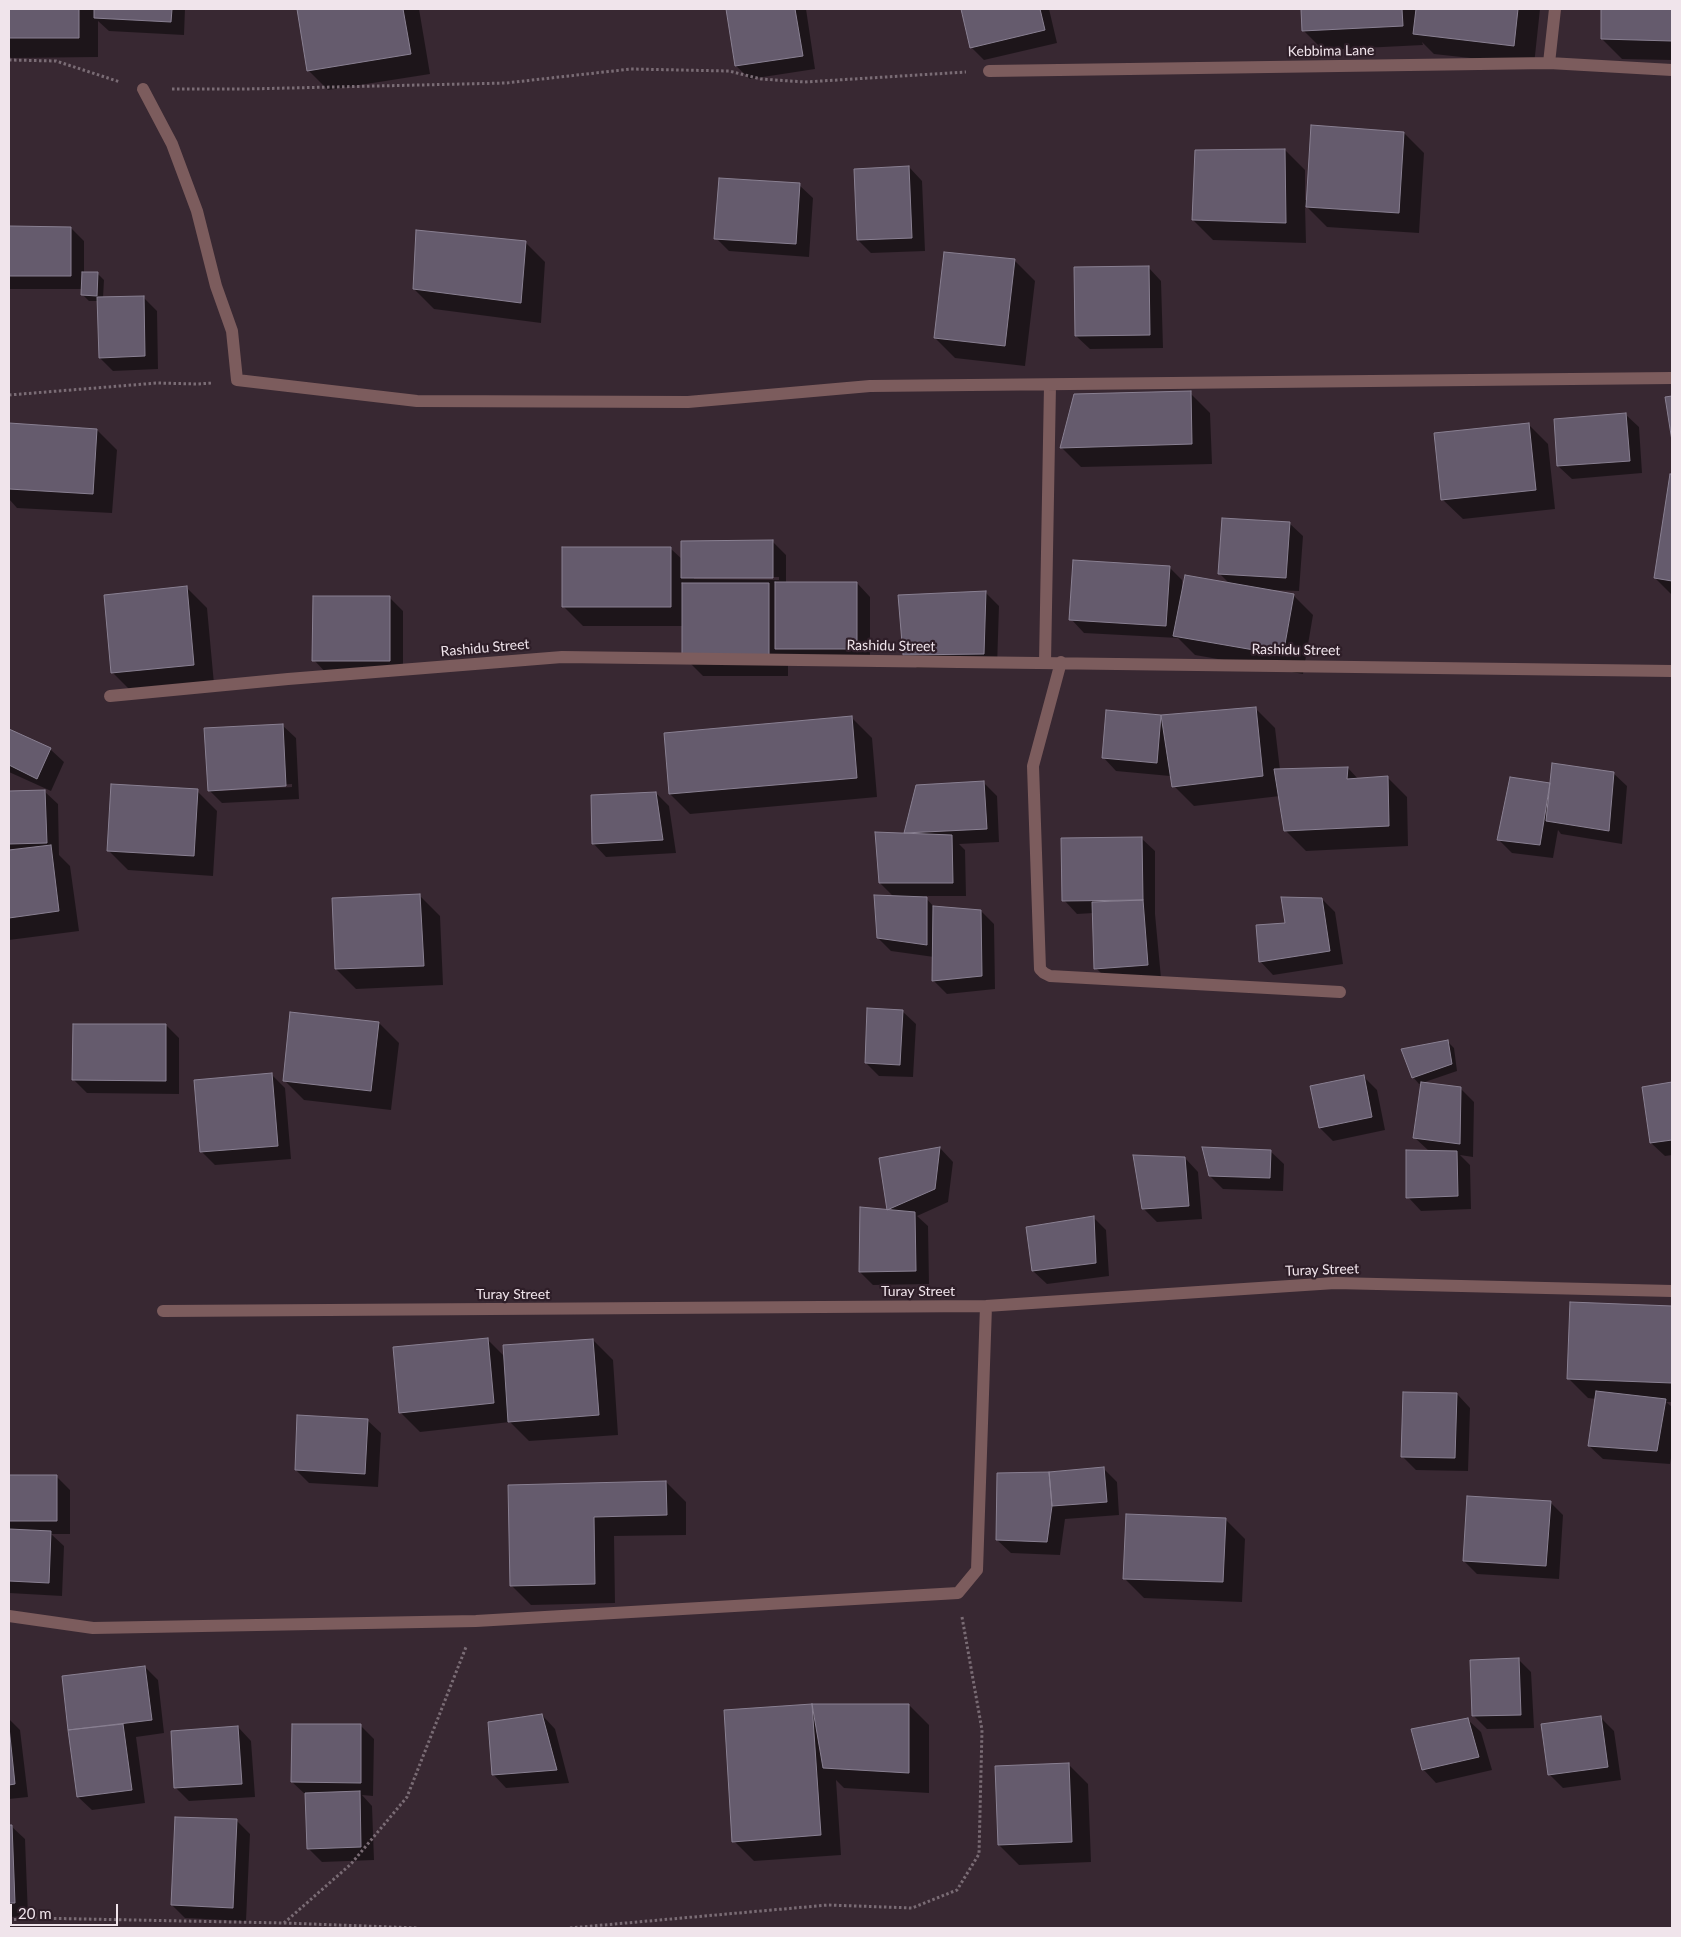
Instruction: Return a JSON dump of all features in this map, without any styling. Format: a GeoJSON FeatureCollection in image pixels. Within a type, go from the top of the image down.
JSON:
{"type":"FeatureCollection","features":[{"type":"Feature","properties":{"kind":"street"},"geometry":{"type":"LineString","coordinates":[[1549,63],[1555,9]]}},
{"type":"Feature","properties":{"kind":"street","name":"Kebbima Lane"},"geometry":{"type":"LineString","coordinates":[[989,70],[1549,63],[1672,70]]}},
{"type":"Feature","properties":{"kind":"street"},"geometry":{"type":"LineString","coordinates":[[143,89],[172,144],[197,211],[216,286],[232,331],[237,380],[417,401],[688,402],[870,386],[1672,378]]}},
{"type":"Feature","properties":{"kind":"street"},"geometry":{"type":"LineString","coordinates":[[1045,663],[1050,385]]}},
{"type":"Feature","properties":{"kind":"street","name":"Rashidu Street"},"geometry":{"type":"LineString","coordinates":[[110,696],[288,679],[562,657],[1672,671]]}},
{"type":"Feature","properties":{"kind":"street"},"geometry":{"type":"LineString","coordinates":[[1061,662],[1032,766],[1040,969],[1050,976],[1340,992]]}},
{"type":"Feature","properties":{"kind":"street","name":"Turay Street"},"geometry":{"type":"LineString","coordinates":[[163,1311],[986,1306],[1334,1283],[1672,1291]]}},
{"type":"Feature","properties":{"kind":"street"},"geometry":{"type":"LineString","coordinates":[[9,1616],[93,1628],[476,1621],[958,1593],[977,1570],[986,1306]]}},
{"type":"Feature","properties":{"kind":"path"},"geometry":{"type":"LineString","coordinates":[[9,60],[56,61],[143,89],[246,89],[506,82],[631,69],[729,71],[760,79],[805,82],[989,70]]}},
{"type":"Feature","properties":{"kind":"path"},"geometry":{"type":"LineString","coordinates":[[9,395],[157,383],[197,384],[237,380]]}},
{"type":"Feature","properties":{"kind":"path"},"geometry":{"type":"LineString","coordinates":[[570,1928],[828,1904],[912,1908],[957,1890],[979,1854],[982,1730],[958,1593]]}},
{"type":"Feature","properties":{"kind":"path"},"geometry":{"type":"LineString","coordinates":[[284,1923],[351,1864],[407,1797],[476,1621]]}},
{"type":"Feature","properties":{"kind":"path"},"geometry":{"type":"LineString","coordinates":[[9,1920],[33,1918],[284,1923],[419,1928]]}},
{"type":"Feature","properties":{"kind":"building"},"geometry":{"type":"Polygon","coordinates":[[[9,9],[79,9],[79,38],[9,38],[9,9]]]}},
{"type":"Feature","properties":{"kind":"building"},"geometry":{"type":"Polygon","coordinates":[[[94,9],[172,9],[171,22],[94,18],[94,9]]]}},
{"type":"Feature","properties":{"kind":"building"},"geometry":{"type":"Polygon","coordinates":[[[297,9],[403,9],[411,54],[307,71],[297,9]]]}},
{"type":"Feature","properties":{"kind":"building"},"geometry":{"type":"Polygon","coordinates":[[[726,9],[795,9],[803,56],[735,66],[726,9]]]}},
{"type":"Feature","properties":{"kind":"building"},"geometry":{"type":"Polygon","coordinates":[[[961,9],[1040,9],[1045,30],[970,48],[961,9]]]}},
{"type":"Feature","properties":{"kind":"building"},"geometry":{"type":"Polygon","coordinates":[[[1301,9],[1402,9],[1403,26],[1302,31],[1301,9]]]}},
{"type":"Feature","properties":{"kind":"building"},"geometry":{"type":"Polygon","coordinates":[[[1416,9],[1518,9],[1514,46],[1413,34],[1416,9]]]}},
{"type":"Feature","properties":{"kind":"building"},"geometry":{"type":"Polygon","coordinates":[[[1601,9],[1672,9],[1672,41],[1601,39],[1601,9]]]}},
{"type":"Feature","properties":{"kind":"building"},"geometry":{"type":"Polygon","coordinates":[[[1311,125],[1404,132],[1399,213],[1306,207],[1311,125]]]}},
{"type":"Feature","properties":{"kind":"building"},"geometry":{"type":"Polygon","coordinates":[[[1285,149],[1286,223],[1192,220],[1195,150],[1285,149]]]}},
{"type":"Feature","properties":{"kind":"building"},"geometry":{"type":"Polygon","coordinates":[[[909,166],[912,238],[857,240],[854,169],[909,166]]]}},
{"type":"Feature","properties":{"kind":"building"},"geometry":{"type":"Polygon","coordinates":[[[719,178],[800,183],[796,244],[714,239],[719,178]]]}},
{"type":"Feature","properties":{"kind":"building"},"geometry":{"type":"Polygon","coordinates":[[[9,226],[71,227],[71,276],[9,276],[9,226]]]}},
{"type":"Feature","properties":{"kind":"building"},"geometry":{"type":"Polygon","coordinates":[[[416,230],[526,241],[521,303],[413,289],[416,230]]]}},
{"type":"Feature","properties":{"kind":"building"},"geometry":{"type":"Polygon","coordinates":[[[944,252],[1015,259],[1005,346],[934,338],[944,252]]]}},
{"type":"Feature","properties":{"kind":"building"},"geometry":{"type":"Polygon","coordinates":[[[1149,266],[1150,335],[1075,336],[1074,267],[1149,266]]]}},
{"type":"Feature","properties":{"kind":"building"},"geometry":{"type":"Polygon","coordinates":[[[82,272],[98,272],[97,296],[81,295],[82,272]]]}},
{"type":"Feature","properties":{"kind":"building"},"geometry":{"type":"Polygon","coordinates":[[[144,296],[145,356],[99,358],[97,297],[144,296]]]}},
{"type":"Feature","properties":{"kind":"building"},"geometry":{"type":"Polygon","coordinates":[[[1191,391],[1192,444],[1060,448],[1074,394],[1191,391]]]}},
{"type":"Feature","properties":{"kind":"building"},"geometry":{"type":"Polygon","coordinates":[[[1672,396],[1672,441],[1665,397],[1672,396]]]}},
{"type":"Feature","properties":{"kind":"building"},"geometry":{"type":"Polygon","coordinates":[[[1626,413],[1630,461],[1557,466],[1554,419],[1626,413]]]}},
{"type":"Feature","properties":{"kind":"building"},"geometry":{"type":"Polygon","coordinates":[[[9,423],[97,429],[93,494],[9,489],[9,423]]]}},
{"type":"Feature","properties":{"kind":"building"},"geometry":{"type":"Polygon","coordinates":[[[1529,423],[1536,490],[1441,500],[1434,433],[1529,423]]]}},
{"type":"Feature","properties":{"kind":"building"},"geometry":{"type":"Polygon","coordinates":[[[1670,474],[1672,474],[1672,581],[1654,578],[1670,474]]]}},
{"type":"Feature","properties":{"kind":"building"},"geometry":{"type":"Polygon","coordinates":[[[1222,518],[1290,522],[1286,578],[1218,574],[1222,518]]]}},
{"type":"Feature","properties":{"kind":"building"},"geometry":{"type":"Polygon","coordinates":[[[773,540],[773,578],[681,578],[681,541],[773,540]]]}},
{"type":"Feature","properties":{"kind":"building"},"geometry":{"type":"Polygon","coordinates":[[[562,547],[671,547],[671,607],[562,607],[562,547]]]}},
{"type":"Feature","properties":{"kind":"building"},"geometry":{"type":"Polygon","coordinates":[[[1073,560],[1170,566],[1166,626],[1069,620],[1073,560]]]}},
{"type":"Feature","properties":{"kind":"building"},"geometry":{"type":"Polygon","coordinates":[[[1185,575],[1294,594],[1283,655],[1173,636],[1185,575]]]}},
{"type":"Feature","properties":{"kind":"building"},"geometry":{"type":"Polygon","coordinates":[[[775,582],[857,582],[857,649],[775,649],[775,582]]]}},
{"type":"Feature","properties":{"kind":"building"},"geometry":{"type":"Polygon","coordinates":[[[682,583],[769,583],[769,656],[682,656],[682,583]]]}},
{"type":"Feature","properties":{"kind":"building"},"geometry":{"type":"Polygon","coordinates":[[[187,586],[194,665],[111,673],[104,595],[187,586]]]}},
{"type":"Feature","properties":{"kind":"building"},"geometry":{"type":"Polygon","coordinates":[[[986,591],[984,654],[903,655],[898,595],[986,591]]]}},
{"type":"Feature","properties":{"kind":"building"},"geometry":{"type":"Polygon","coordinates":[[[313,596],[390,596],[390,661],[312,661],[313,596]]]}},
{"type":"Feature","properties":{"kind":"building"},"geometry":{"type":"Polygon","coordinates":[[[1256,707],[1263,776],[1172,787],[1161,715],[1256,707]]]}},
{"type":"Feature","properties":{"kind":"building"},"geometry":{"type":"Polygon","coordinates":[[[1106,710],[1161,715],[1157,763],[1102,758],[1106,710]]]}},
{"type":"Feature","properties":{"kind":"building"},"geometry":{"type":"Polygon","coordinates":[[[852,716],[857,778],[669,794],[664,733],[852,716]]]}},
{"type":"Feature","properties":{"kind":"building"},"geometry":{"type":"Polygon","coordinates":[[[283,724],[286,786],[208,791],[204,728],[283,724]]]}},
{"type":"Feature","properties":{"kind":"building"},"geometry":{"type":"Polygon","coordinates":[[[9,729],[51,748],[37,779],[9,765],[9,729]]]}},
{"type":"Feature","properties":{"kind":"building"},"geometry":{"type":"Polygon","coordinates":[[[1552,763],[1614,772],[1609,831],[1546,821],[1552,763]]]}},
{"type":"Feature","properties":{"kind":"building"},"geometry":{"type":"Polygon","coordinates":[[[1348,767],[1347,779],[1388,776],[1389,826],[1284,831],[1274,769],[1348,767]]]}},
{"type":"Feature","properties":{"kind":"building"},"geometry":{"type":"Polygon","coordinates":[[[1510,777],[1550,783],[1540,845],[1497,840],[1510,777]]]}},
{"type":"Feature","properties":{"kind":"building"},"geometry":{"type":"Polygon","coordinates":[[[984,781],[987,829],[904,833],[916,785],[984,781]]]}},
{"type":"Feature","properties":{"kind":"building"},"geometry":{"type":"Polygon","coordinates":[[[111,784],[198,789],[194,856],[107,851],[111,784]]]}},
{"type":"Feature","properties":{"kind":"building"},"geometry":{"type":"Polygon","coordinates":[[[45,790],[47,843],[9,844],[9,791],[45,790]]]}},
{"type":"Feature","properties":{"kind":"building"},"geometry":{"type":"Polygon","coordinates":[[[656,792],[663,840],[592,844],[591,795],[656,792]]]}},
{"type":"Feature","properties":{"kind":"building"},"geometry":{"type":"Polygon","coordinates":[[[875,832],[952,835],[953,883],[879,883],[875,832]]]}},
{"type":"Feature","properties":{"kind":"building"},"geometry":{"type":"Polygon","coordinates":[[[1142,837],[1143,900],[1062,901],[1061,838],[1142,837]]]}},
{"type":"Feature","properties":{"kind":"building"},"geometry":{"type":"Polygon","coordinates":[[[51,845],[59,911],[9,918],[9,850],[51,845]]]}},
{"type":"Feature","properties":{"kind":"building"},"geometry":{"type":"Polygon","coordinates":[[[420,894],[424,966],[335,969],[332,898],[420,894]]]}},
{"type":"Feature","properties":{"kind":"building"},"geometry":{"type":"Polygon","coordinates":[[[874,895],[927,897],[927,945],[877,938],[874,895]]]}},
{"type":"Feature","properties":{"kind":"building"},"geometry":{"type":"Polygon","coordinates":[[[1281,897],[1322,898],[1330,951],[1259,962],[1256,925],[1285,923],[1281,897]]]}},
{"type":"Feature","properties":{"kind":"building"},"geometry":{"type":"Polygon","coordinates":[[[1143,900],[1148,965],[1094,969],[1092,902],[1143,900]]]}},
{"type":"Feature","properties":{"kind":"building"},"geometry":{"type":"Polygon","coordinates":[[[933,906],[981,910],[982,976],[932,981],[933,906]]]}},
{"type":"Feature","properties":{"kind":"building"},"geometry":{"type":"Polygon","coordinates":[[[867,1008],[903,1010],[900,1065],[865,1063],[867,1008]]]}},
{"type":"Feature","properties":{"kind":"building"},"geometry":{"type":"Polygon","coordinates":[[[290,1012],[379,1022],[371,1091],[283,1081],[290,1012]]]}},
{"type":"Feature","properties":{"kind":"building"},"geometry":{"type":"Polygon","coordinates":[[[73,1024],[166,1024],[166,1081],[72,1080],[73,1024]]]}},
{"type":"Feature","properties":{"kind":"building"},"geometry":{"type":"Polygon","coordinates":[[[1448,1040],[1452,1064],[1412,1078],[1401,1049],[1448,1040]]]}},
{"type":"Feature","properties":{"kind":"building"},"geometry":{"type":"Polygon","coordinates":[[[272,1073],[278,1146],[200,1152],[194,1080],[272,1073]]]}},
{"type":"Feature","properties":{"kind":"building"},"geometry":{"type":"Polygon","coordinates":[[[1364,1075],[1372,1117],[1319,1128],[1310,1086],[1364,1075]]]}},
{"type":"Feature","properties":{"kind":"building"},"geometry":{"type":"Polygon","coordinates":[[[1421,1082],[1461,1087],[1460,1144],[1413,1138],[1421,1082]]]}},
{"type":"Feature","properties":{"kind":"building"},"geometry":{"type":"Polygon","coordinates":[[[1672,1082],[1672,1140],[1650,1143],[1642,1087],[1672,1082]]]}},
{"type":"Feature","properties":{"kind":"building"},"geometry":{"type":"Polygon","coordinates":[[[940,1147],[935,1189],[887,1210],[879,1158],[940,1147]]]}},
{"type":"Feature","properties":{"kind":"building"},"geometry":{"type":"Polygon","coordinates":[[[1202,1147],[1271,1150],[1270,1178],[1209,1176],[1202,1147]]]}},
{"type":"Feature","properties":{"kind":"building"},"geometry":{"type":"Polygon","coordinates":[[[1406,1150],[1457,1151],[1458,1196],[1406,1198],[1406,1150]]]}},
{"type":"Feature","properties":{"kind":"building"},"geometry":{"type":"Polygon","coordinates":[[[1133,1155],[1185,1157],[1189,1206],[1142,1209],[1133,1155]]]}},
{"type":"Feature","properties":{"kind":"building"},"geometry":{"type":"Polygon","coordinates":[[[860,1207],[915,1212],[916,1271],[859,1272],[860,1207]]]}},
{"type":"Feature","properties":{"kind":"building"},"geometry":{"type":"Polygon","coordinates":[[[1094,1216],[1096,1263],[1032,1271],[1026,1227],[1094,1216]]]}},
{"type":"Feature","properties":{"kind":"building"},"geometry":{"type":"Polygon","coordinates":[[[1570,1302],[1672,1306],[1672,1383],[1567,1379],[1570,1302]]]}},
{"type":"Feature","properties":{"kind":"building"},"geometry":{"type":"Polygon","coordinates":[[[488,1338],[494,1403],[399,1413],[393,1347],[488,1338]]]}},
{"type":"Feature","properties":{"kind":"building"},"geometry":{"type":"Polygon","coordinates":[[[593,1339],[599,1415],[508,1422],[503,1345],[593,1339]]]}},
{"type":"Feature","properties":{"kind":"building"},"geometry":{"type":"Polygon","coordinates":[[[1596,1391],[1666,1399],[1657,1451],[1588,1446],[1596,1391]]]}},
{"type":"Feature","properties":{"kind":"building"},"geometry":{"type":"Polygon","coordinates":[[[1403,1392],[1457,1393],[1455,1458],[1401,1457],[1403,1392]]]}},
{"type":"Feature","properties":{"kind":"building"},"geometry":{"type":"Polygon","coordinates":[[[297,1415],[368,1419],[365,1474],[295,1470],[297,1415]]]}},
{"type":"Feature","properties":{"kind":"building"},"geometry":{"type":"Polygon","coordinates":[[[1104,1467],[1107,1502],[1052,1506],[1049,1472],[1104,1467]]]}},
{"type":"Feature","properties":{"kind":"building"},"geometry":{"type":"Polygon","coordinates":[[[1049,1472],[1052,1506],[1047,1542],[996,1540],[997,1473],[1049,1472]]]}},
{"type":"Feature","properties":{"kind":"building"},"geometry":{"type":"Polygon","coordinates":[[[9,1475],[57,1475],[57,1521],[9,1521],[9,1475]]]}},
{"type":"Feature","properties":{"kind":"building"},"geometry":{"type":"Polygon","coordinates":[[[666,1481],[667,1515],[594,1517],[595,1584],[510,1586],[508,1485],[666,1481]]]}},
{"type":"Feature","properties":{"kind":"building"},"geometry":{"type":"Polygon","coordinates":[[[1467,1496],[1551,1501],[1546,1566],[1463,1561],[1467,1496]]]}},
{"type":"Feature","properties":{"kind":"building"},"geometry":{"type":"Polygon","coordinates":[[[1126,1514],[1226,1518],[1223,1582],[1123,1579],[1126,1514]]]}},
{"type":"Feature","properties":{"kind":"building"},"geometry":{"type":"Polygon","coordinates":[[[9,1529],[51,1531],[49,1583],[9,1581],[9,1529]]]}},
{"type":"Feature","properties":{"kind":"building"},"geometry":{"type":"Polygon","coordinates":[[[1519,1658],[1521,1715],[1472,1716],[1470,1660],[1519,1658]]]}},
{"type":"Feature","properties":{"kind":"building"},"geometry":{"type":"Polygon","coordinates":[[[145,1666],[152,1720],[68,1730],[62,1676],[145,1666]]]}},
{"type":"Feature","properties":{"kind":"building"},"geometry":{"type":"Polygon","coordinates":[[[812,1704],[909,1704],[909,1773],[823,1768],[812,1704]]]}},
{"type":"Feature","properties":{"kind":"building"},"geometry":{"type":"Polygon","coordinates":[[[812,1704],[821,1835],[732,1842],[724,1710],[812,1704]]]}},
{"type":"Feature","properties":{"kind":"building"},"geometry":{"type":"Polygon","coordinates":[[[542,1714],[557,1770],[492,1775],[488,1722],[542,1714]]]}},
{"type":"Feature","properties":{"kind":"building"},"geometry":{"type":"Polygon","coordinates":[[[1601,1716],[1608,1767],[1548,1775],[1541,1724],[1601,1716]]]}},
{"type":"Feature","properties":{"kind":"building"},"geometry":{"type":"Polygon","coordinates":[[[1468,1718],[1479,1757],[1422,1770],[1411,1729],[1468,1718]]]}},
{"type":"Feature","properties":{"kind":"building"},"geometry":{"type":"Polygon","coordinates":[[[123,1724],[132,1790],[77,1797],[68,1730],[123,1724]]]}},
{"type":"Feature","properties":{"kind":"building"},"geometry":{"type":"Polygon","coordinates":[[[292,1724],[361,1724],[361,1783],[291,1782],[292,1724]]]}},
{"type":"Feature","properties":{"kind":"building"},"geometry":{"type":"Polygon","coordinates":[[[238,1726],[242,1784],[174,1788],[171,1731],[238,1726]]]}},
{"type":"Feature","properties":{"kind":"building"},"geometry":{"type":"Polygon","coordinates":[[[9,1727],[15,1784],[9,1785],[9,1727]]]}},
{"type":"Feature","properties":{"kind":"building"},"geometry":{"type":"Polygon","coordinates":[[[1069,1763],[1072,1842],[998,1845],[995,1766],[1069,1763]]]}},
{"type":"Feature","properties":{"kind":"building"},"geometry":{"type":"Polygon","coordinates":[[[360,1791],[361,1847],[307,1849],[305,1793],[360,1791]]]}},
{"type":"Feature","properties":{"kind":"building"},"geometry":{"type":"Polygon","coordinates":[[[175,1817],[237,1819],[233,1908],[171,1905],[175,1817]]]}},
{"type":"Feature","properties":{"kind":"building"},"geometry":{"type":"Polygon","coordinates":[[[9,1825],[12,1825],[15,1903],[9,1903],[9,1825]]]}}]}
